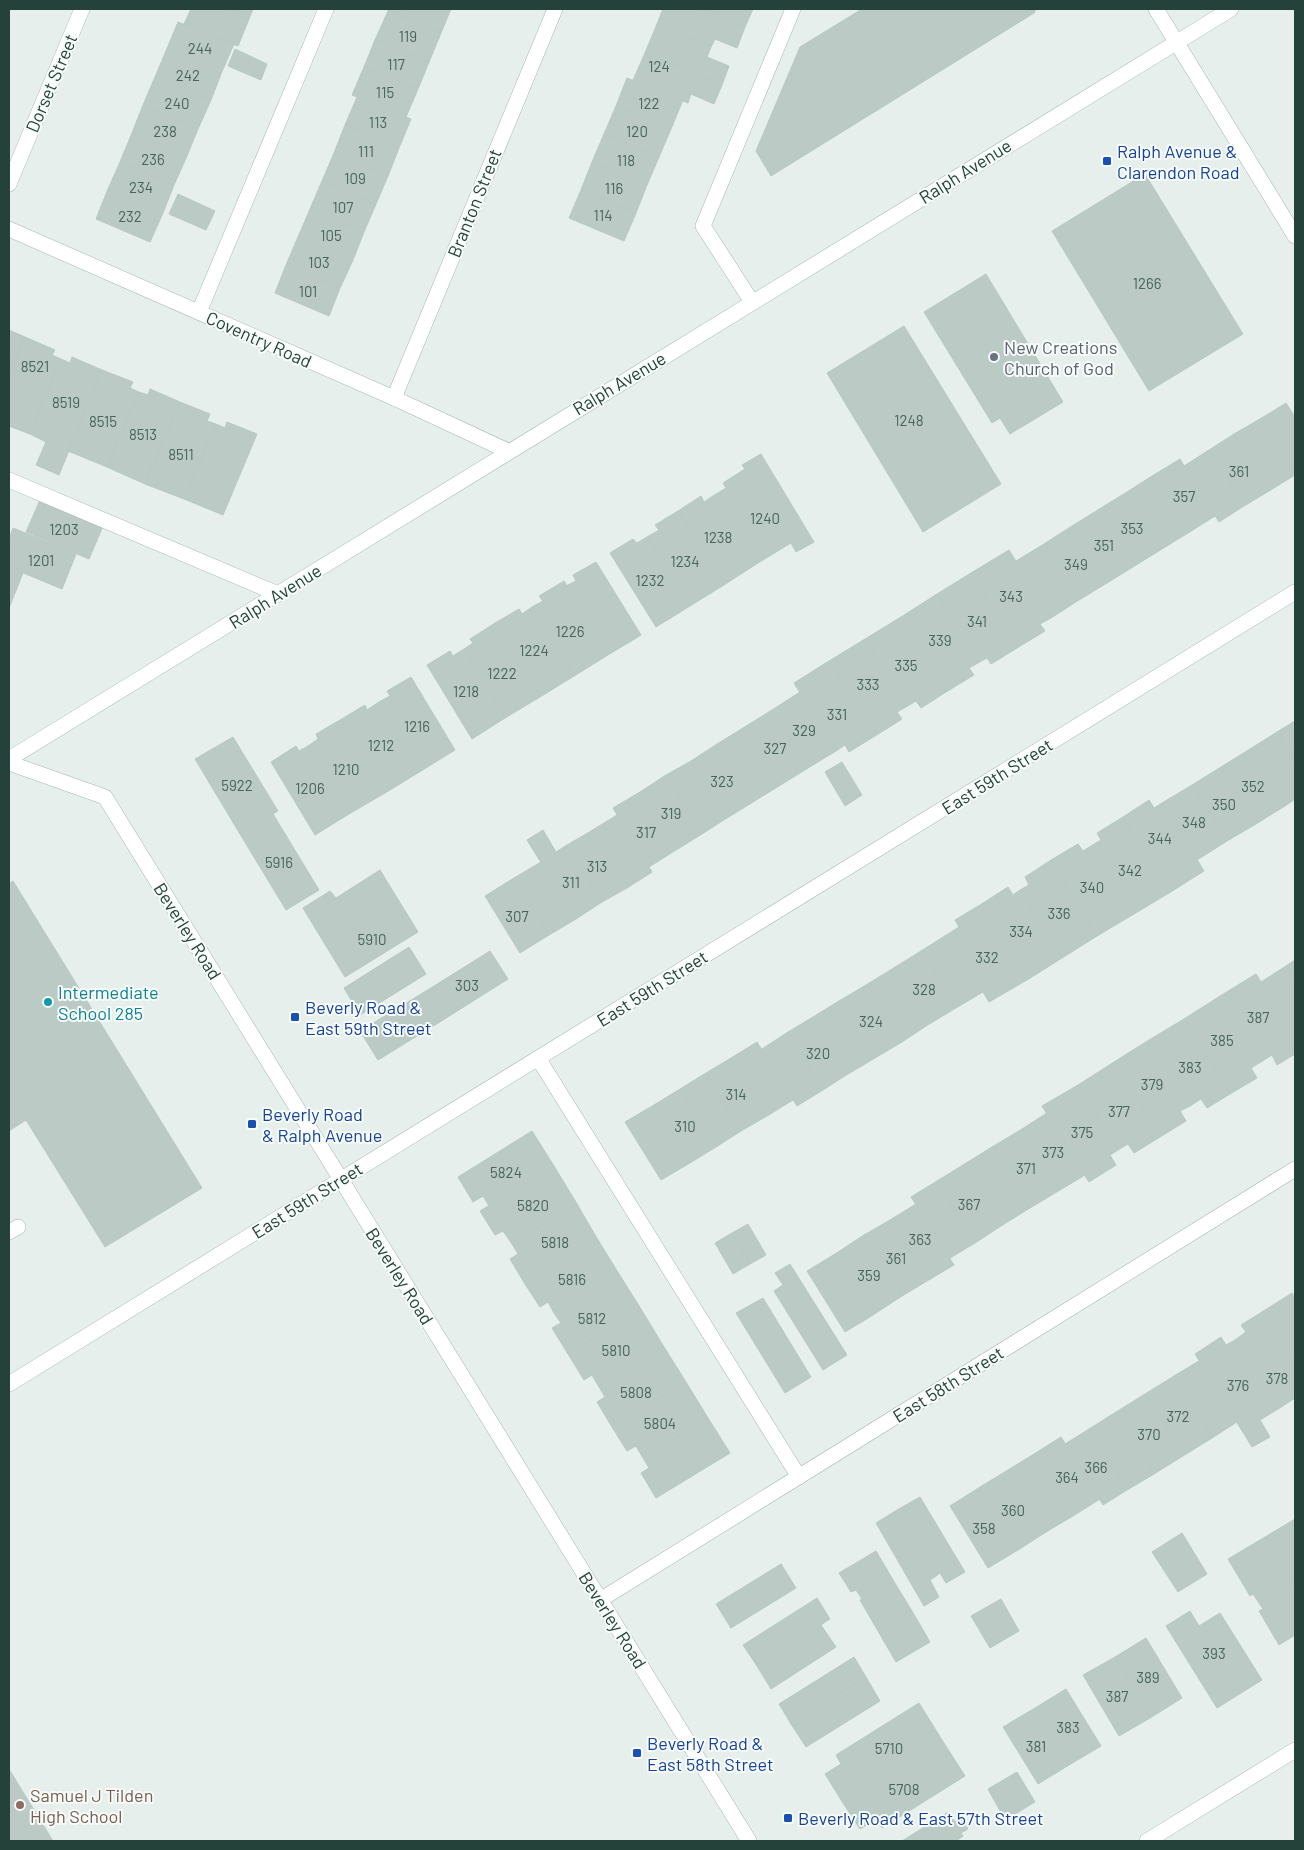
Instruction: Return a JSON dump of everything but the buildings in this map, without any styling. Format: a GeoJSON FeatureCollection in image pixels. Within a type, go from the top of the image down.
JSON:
{"type":"FeatureCollection","features":[{"type":"Feature","properties":{"kind":"street","name":"Dorset Street"},"geometry":{"type":"LineString","coordinates":[[9,184],[82,9]]}},
{"type":"Feature","properties":{"kind":"street"},"geometry":{"type":"LineString","coordinates":[[199,312],[326,9]]}},
{"type":"Feature","properties":{"kind":"street","name":"Branton Street"},"geometry":{"type":"LineString","coordinates":[[394,398],[555,9]]}},
{"type":"Feature","properties":{"kind":"street"},"geometry":{"type":"LineString","coordinates":[[752,302],[703,226],[793,9]]}},
{"type":"Feature","properties":{"kind":"street"},"geometry":{"type":"LineString","coordinates":[[1156,9],[1295,236]]}},
{"type":"Feature","properties":{"kind":"street","name":"Ralph Avenue"},"geometry":{"type":"LineString","coordinates":[[9,759],[1231,9]]}},
{"type":"Feature","properties":{"kind":"street","name":"Coventry Road"},"geometry":{"type":"LineString","coordinates":[[9,229],[394,398],[508,451]]}},
{"type":"Feature","properties":{"kind":"street"},"geometry":{"type":"LineString","coordinates":[[9,480],[278,594]]}},
{"type":"Feature","properties":{"kind":"street","name":"East 59th Street"},"geometry":{"type":"LineString","coordinates":[[9,1384],[1295,592]]}},
{"type":"Feature","properties":{"kind":"street","name":"Beverley Road"},"geometry":{"type":"LineString","coordinates":[[9,763],[105,797],[749,1841]]}},
{"type":"Feature","properties":{"kind":"street"},"geometry":{"type":"LineString","coordinates":[[538,1058],[799,1477]]}},
{"type":"Feature","properties":{"kind":"street","name":"East 58th Street"},"geometry":{"type":"LineString","coordinates":[[600,1600],[1295,1169]]}},
{"type":"Feature","properties":{"kind":"street"},"geometry":{"type":"LineString","coordinates":[[1147,1841],[1295,1750]]}},
{"type":"Feature","properties":{"kind":"place","name":"Ralph Avenue & Clarendon Road"},"geometry":{"type":"Point","coordinates":[1107,161]}},
{"type":"Feature","properties":{"kind":"place","name":"New Creations Church of God"},"geometry":{"type":"Point","coordinates":[994,357]}},
{"type":"Feature","properties":{"kind":"place","name":"Intermediate School 285"},"geometry":{"type":"Point","coordinates":[48,1002]}},
{"type":"Feature","properties":{"kind":"place","name":"Beverly Road & East 59th Street"},"geometry":{"type":"Point","coordinates":[295,1017]}},
{"type":"Feature","properties":{"kind":"place","name":"Beverly Road & Ralph Avenue"},"geometry":{"type":"Point","coordinates":[252,1124]}},
{"type":"Feature","properties":{"kind":"place","name":"Beverly Road & East 58th Street"},"geometry":{"type":"Point","coordinates":[637,1753]}},
{"type":"Feature","properties":{"kind":"place","name":"Samuel J Tilden High School"},"geometry":{"type":"Point","coordinates":[20,1805]}},
{"type":"Feature","properties":{"kind":"place","name":"Beverly Road & East 57th Street"},"geometry":{"type":"Point","coordinates":[788,1818]}}]}
